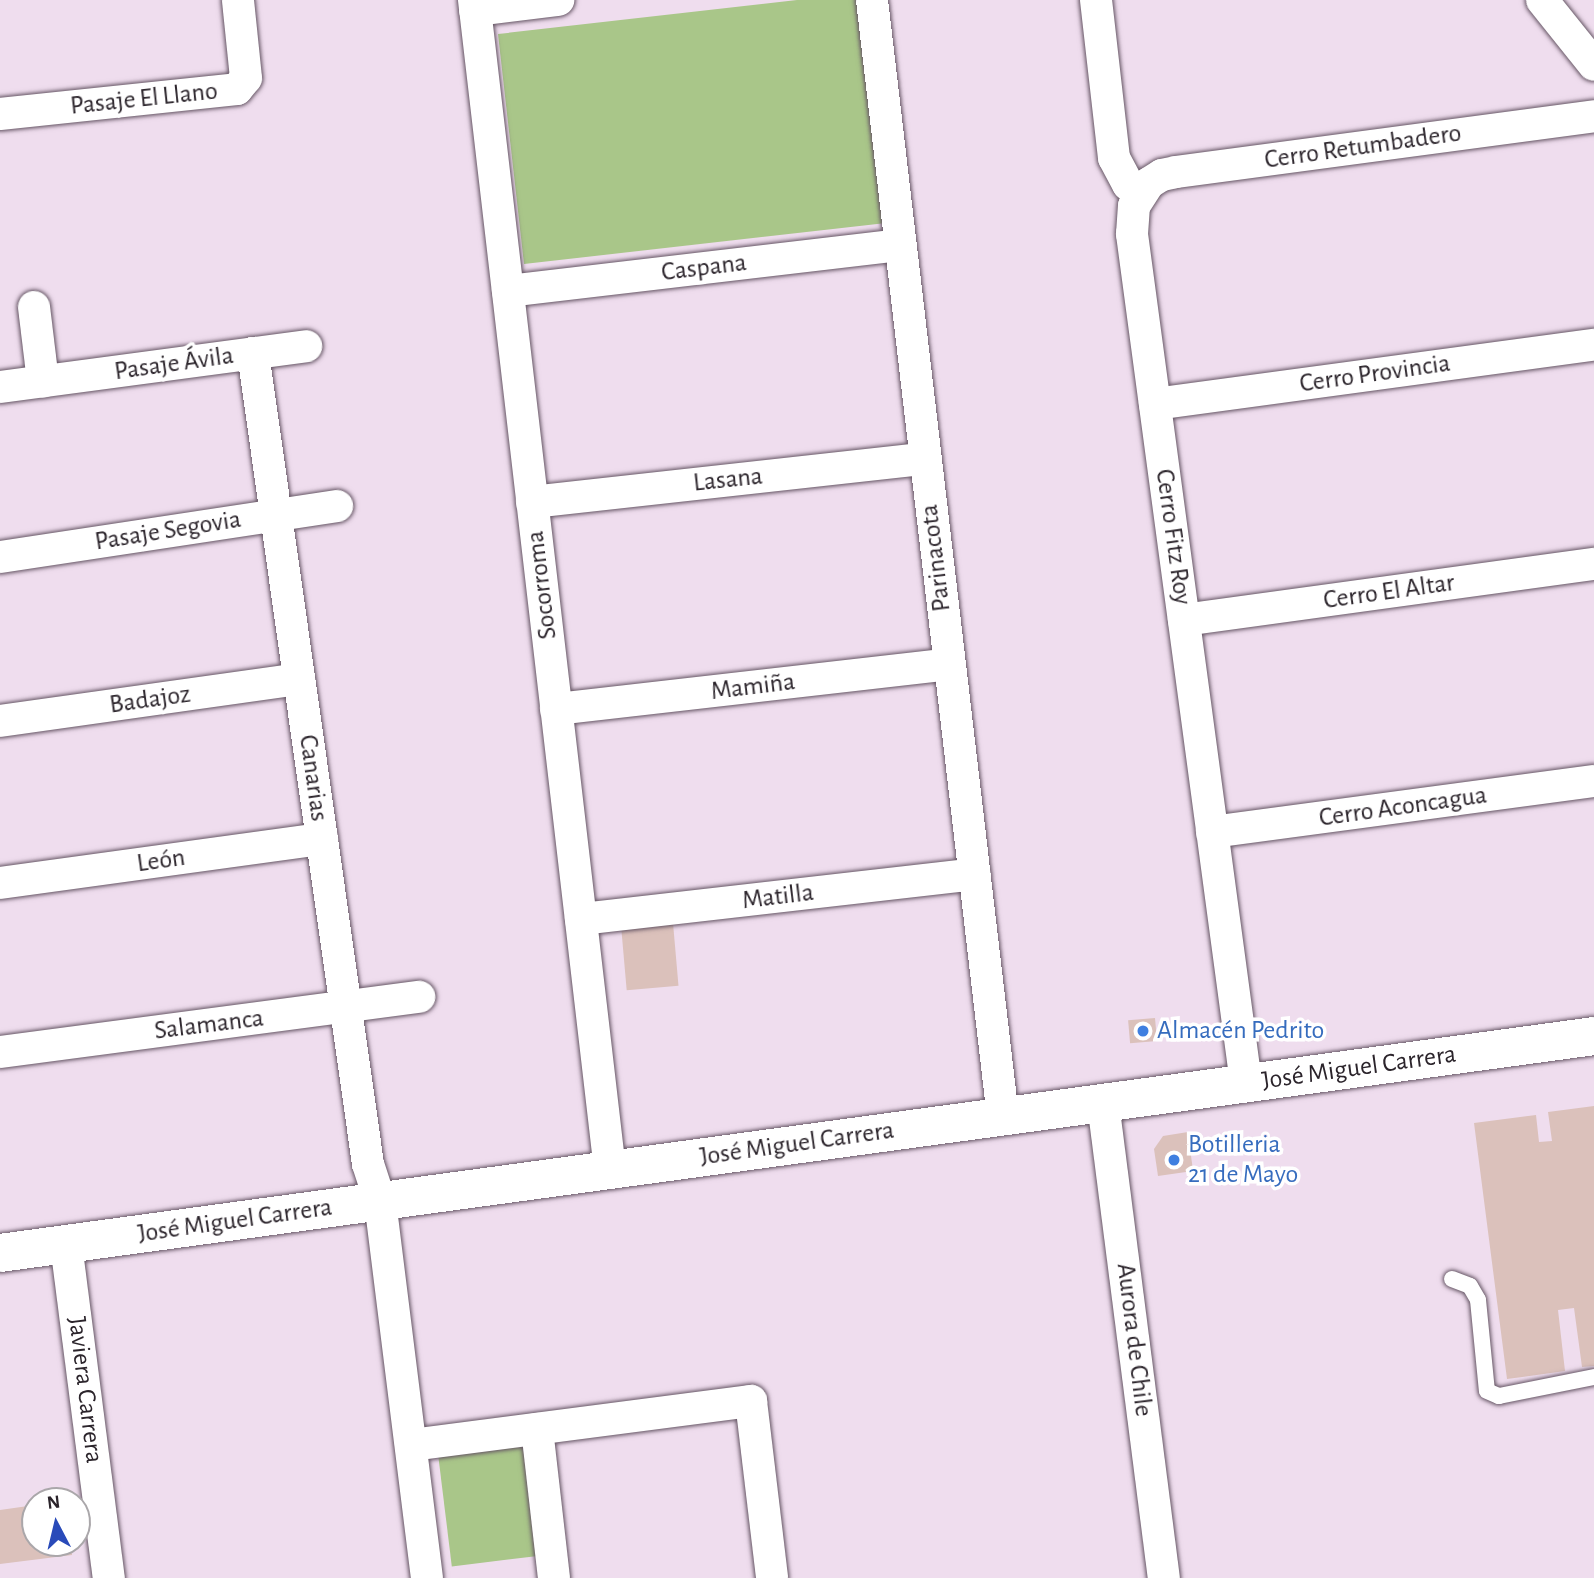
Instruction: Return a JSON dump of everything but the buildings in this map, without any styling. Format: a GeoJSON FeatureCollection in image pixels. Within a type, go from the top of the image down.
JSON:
{"type":"FeatureCollection","features":[{"type":"Feature","properties":{"kind":"street","name":"Pasaje El Llano"},"geometry":{"type":"LineString","coordinates":[[0,114],[237,89],[246,78],[238,0]]}},
{"type":"Feature","properties":{"kind":"street"},"geometry":{"type":"LineString","coordinates":[[474,5],[558,0]]}},
{"type":"Feature","properties":{"kind":"street","name":"Parinacota"},"geometry":{"type":"LineString","coordinates":[[872,0],[1003,1116]]}},
{"type":"Feature","properties":{"kind":"street"},"geometry":{"type":"LineString","coordinates":[[1096,0],[1114,158],[1128,184],[1139,195]]}},
{"type":"Feature","properties":{"kind":"street"},"geometry":{"type":"LineString","coordinates":[[1542,0],[1594,65]]}},
{"type":"Feature","properties":{"kind":"street","name":"Socorroma"},"geometry":{"type":"LineString","coordinates":[[474,5],[610,1170]]}},
{"type":"Feature","properties":{"kind":"street","name":"Cerro Retumbadero"},"geometry":{"type":"LineString","coordinates":[[1139,195],[1162,175],[1177,172],[1594,116]]}},
{"type":"Feature","properties":{"kind":"street","name":"Cerro Fitz Roy"},"geometry":{"type":"LineString","coordinates":[[1139,195],[1131,220],[1246,1083]]}},
{"type":"Feature","properties":{"kind":"street","name":"Caspana"},"geometry":{"type":"LineString","coordinates":[[508,292],[900,245]]}},
{"type":"Feature","properties":{"kind":"street"},"geometry":{"type":"LineString","coordinates":[[34,307],[43,381]]}},
{"type":"Feature","properties":{"kind":"street","name":"Cerro Provincia"},"geometry":{"type":"LineString","coordinates":[[1155,404],[1594,345]]}},
{"type":"Feature","properties":{"kind":"street","name":"Pasaje Ávila"},"geometry":{"type":"LineString","coordinates":[[0,387],[306,346]]}},
{"type":"Feature","properties":{"kind":"street","name":"Canarias"},"geometry":{"type":"LineString","coordinates":[[253,353],[368,1164],[380,1201],[427,1578]]}},
{"type":"Feature","properties":{"kind":"street","name":"Lasana"},"geometry":{"type":"LineString","coordinates":[[532,502],[924,459]]}},
{"type":"Feature","properties":{"kind":"street","name":"Pasaje Segovia"},"geometry":{"type":"LineString","coordinates":[[0,557],[337,506]]}},
{"type":"Feature","properties":{"kind":"street","name":"Cerro El Altar"},"geometry":{"type":"LineString","coordinates":[[1184,620],[1594,564]]}},
{"type":"Feature","properties":{"kind":"street","name":"Mamiña"},"geometry":{"type":"LineString","coordinates":[[556,709],[949,664]]}},
{"type":"Feature","properties":{"kind":"street","name":"Badajoz"},"geometry":{"type":"LineString","coordinates":[[0,721],[299,679]]}},
{"type":"Feature","properties":{"kind":"street","name":"Cerro Aconcagua"},"geometry":{"type":"LineString","coordinates":[[1212,832],[1594,781]]}},
{"type":"Feature","properties":{"kind":"street","name":"León"},"geometry":{"type":"LineString","coordinates":[[0,883],[322,839]]}},
{"type":"Feature","properties":{"kind":"street","name":"Matilla"},"geometry":{"type":"LineString","coordinates":[[581,919],[974,874]]}},
{"type":"Feature","properties":{"kind":"street","name":"Salamanca"},"geometry":{"type":"LineString","coordinates":[[0,1052],[419,997]]}},
{"type":"Feature","properties":{"kind":"street","name":"José Miguel Carrera"},"geometry":{"type":"LineString","coordinates":[[0,1253],[1594,1036]]}},
{"type":"Feature","properties":{"kind":"street","name":"Aurora de Chile"},"geometry":{"type":"LineString","coordinates":[[1103,1103],[1164,1578]]}},
{"type":"Feature","properties":{"kind":"street","name":"Javiera Carrera"},"geometry":{"type":"LineString","coordinates":[[66,1244],[108,1578]]}},
{"type":"Feature","properties":{"kind":"street"},"geometry":{"type":"LineString","coordinates":[[411,1445],[751,1401],[772,1578]]}},
{"type":"Feature","properties":{"kind":"street"},"geometry":{"type":"LineString","coordinates":[[537,1429],[554,1578]]}},
{"type":"Feature","properties":{"kind":"lane"},"geometry":{"type":"LineString","coordinates":[[1451,1279],[1471,1286],[1478,1300],[1487,1391],[1499,1396],[1594,1377]]}},
{"type":"Feature","properties":{"kind":"green space"},"geometry":{"type":"Polygon","coordinates":[[[797,0],[861,0],[886,223],[524,264],[498,34],[797,0]]]}},
{"type":"Feature","properties":{"kind":"green space"},"geometry":{"type":"Polygon","coordinates":[[[530,1440],[544,1555],[452,1566],[438,1451],[530,1440]]]}},
{"type":"Feature","properties":{"kind":"place","name":"Almacén Pedrito"},"geometry":{"type":"Point","coordinates":[1143,1031]}},
{"type":"Feature","properties":{"kind":"place","name":"Botilleria 21 de Mayo"},"geometry":{"type":"Point","coordinates":[1174,1160]}}]}
